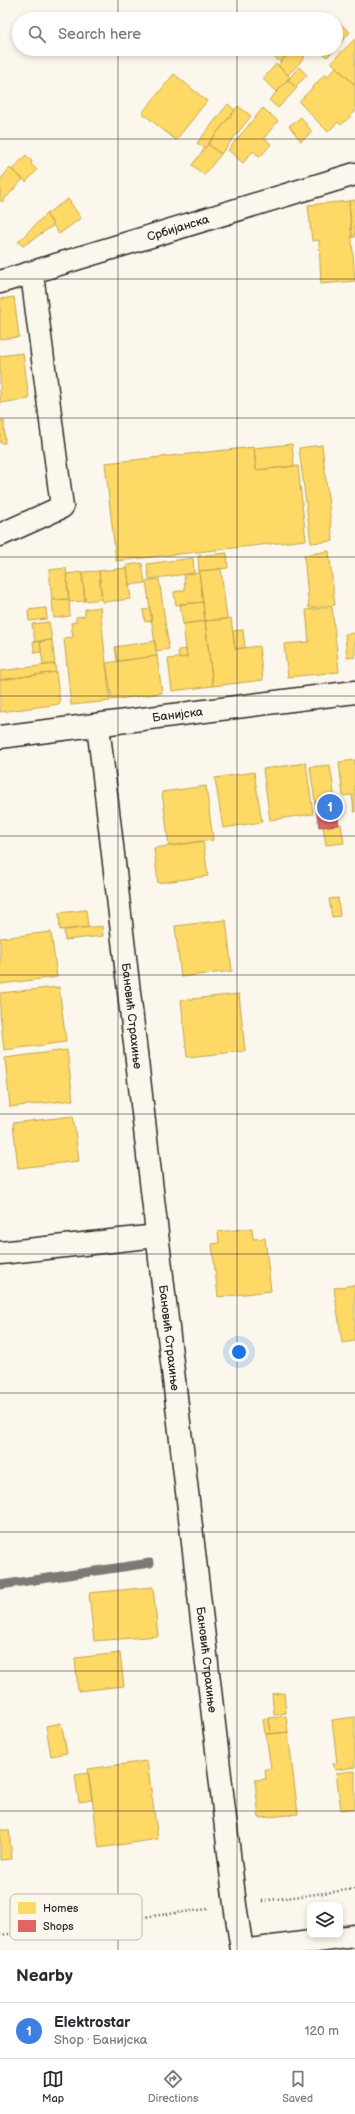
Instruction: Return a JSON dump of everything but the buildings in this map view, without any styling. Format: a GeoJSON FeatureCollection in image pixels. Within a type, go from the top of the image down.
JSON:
{"type":"FeatureCollection","features":[{"type":"Feature","properties":{"kind":"street","name":"Србијанска"},"geometry":{"type":"LineString","coordinates":[[0,282],[32,274],[355,174]]}},
{"type":"Feature","properties":{"kind":"street"},"geometry":{"type":"LineString","coordinates":[[0,535],[62,507],[32,274]]}},
{"type":"Feature","properties":{"kind":"street","name":"Банијска"},"geometry":{"type":"LineString","coordinates":[[0,737],[355,692]]}},
{"type":"Feature","properties":{"kind":"street","name":"Бановић Страхиње"},"geometry":{"type":"LineString","coordinates":[[98,725],[235,1905],[242,1950]]}},
{"type":"Feature","properties":{"kind":"street"},"geometry":{"type":"LineString","coordinates":[[0,1252],[157,1236]]}},
{"type":"Feature","properties":{"kind":"street"},"geometry":{"type":"LineString","coordinates":[[249,1950],[355,1936]]}},
{"type":"Feature","properties":{"kind":"path"},"geometry":{"type":"LineString","coordinates":[[142,1917],[355,1889]]}},
{"type":"Feature","properties":{"kind":"path"},"geometry":{"type":"LineString","coordinates":[[0,1935],[10,1934]]}},
{"type":"Feature","properties":{"kind":"waterway"},"geometry":{"type":"LineString","coordinates":[[0,1585],[150,1563]]}},
{"type":"Feature","properties":{"kind":"place","name":"Elektrostar"},"geometry":{"type":"Point","coordinates":[330,807]}}]}
